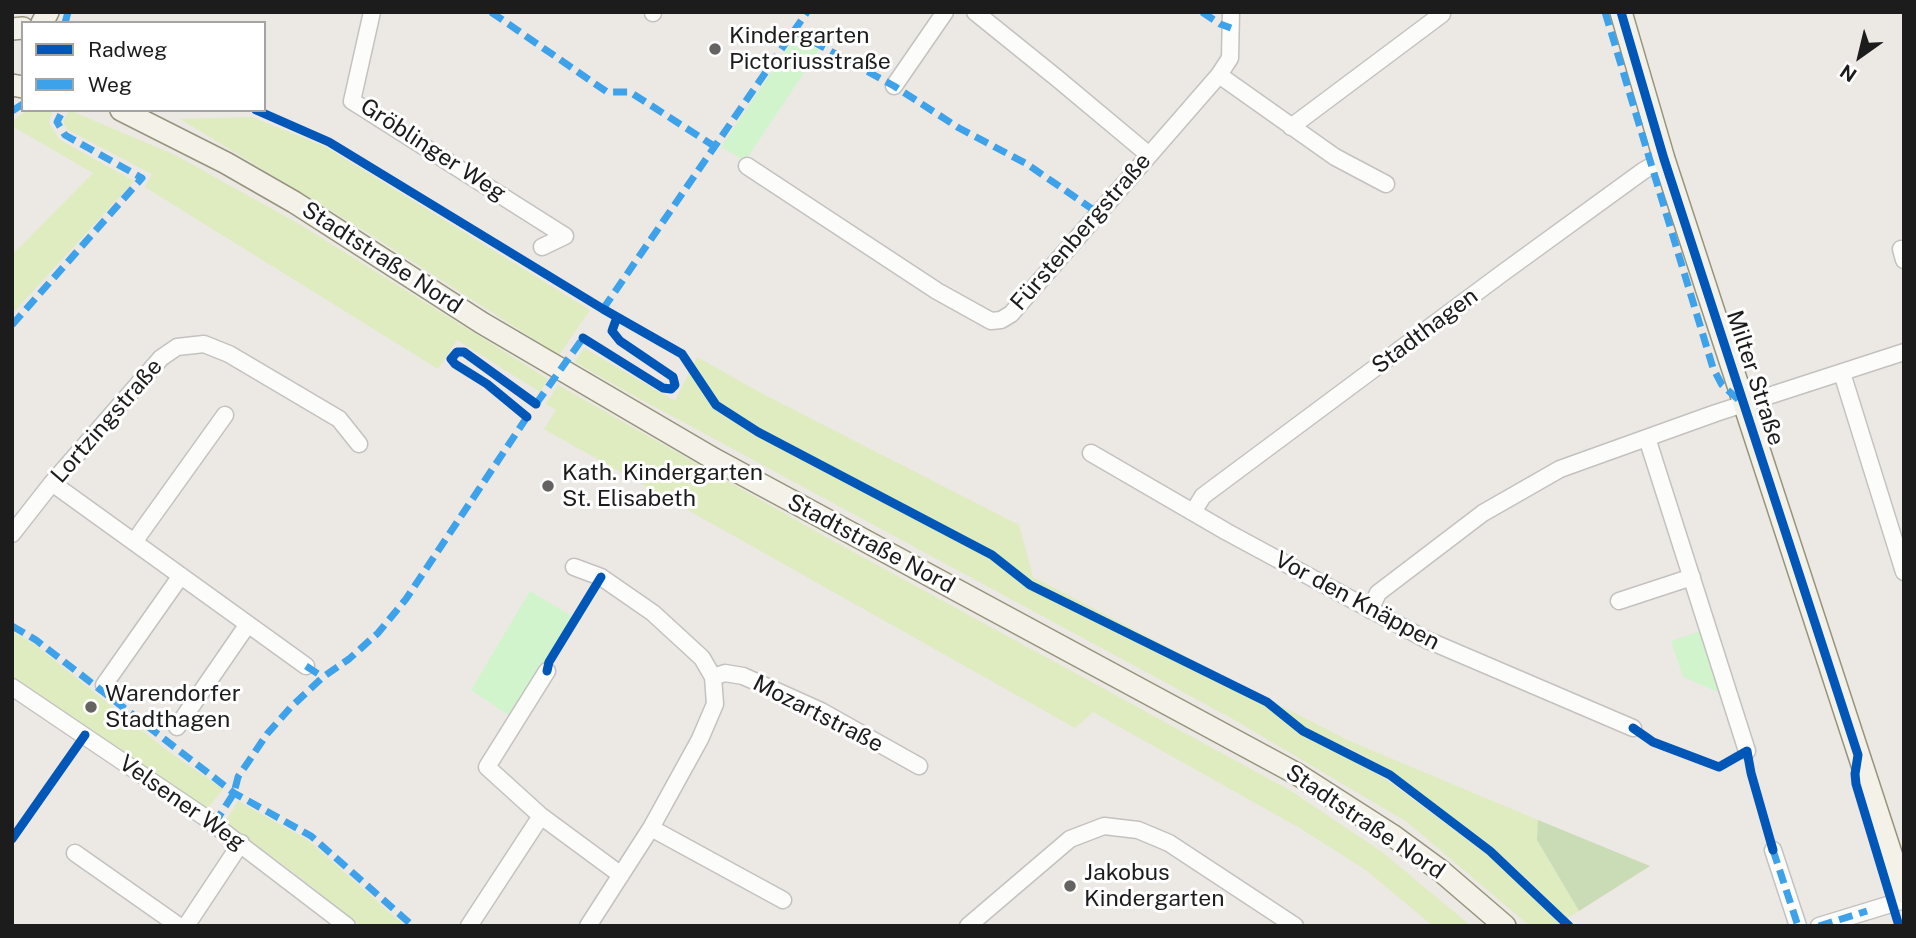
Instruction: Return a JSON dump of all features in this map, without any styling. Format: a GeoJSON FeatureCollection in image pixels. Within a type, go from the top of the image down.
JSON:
{"type":"FeatureCollection","features":[{"type":"Feature","properties":{"kind":"main road","name":"Milter Straße"},"geometry":{"type":"LineString","coordinates":[[1621,12],[1664,159],[1904,893]]}},
{"type":"Feature","properties":{"kind":"main road","name":"Stadtstraße Nord"},"geometry":{"type":"LineString","coordinates":[[125,112],[284,196],[482,323],[714,459],[1297,774],[1392,835],[1441,871],[1505,926]]}},
{"type":"Feature","properties":{"kind":"street","name":"Gröblinger Weg"},"geometry":{"type":"LineString","coordinates":[[372,12],[352,101],[565,236],[542,247]]}},
{"type":"Feature","properties":{"kind":"street"},"geometry":{"type":"LineString","coordinates":[[894,86],[945,12]]}},
{"type":"Feature","properties":{"kind":"street"},"geometry":{"type":"LineString","coordinates":[[975,12],[1149,155]]}},
{"type":"Feature","properties":{"kind":"street","name":"Fürstenbergstraße"},"geometry":{"type":"LineString","coordinates":[[747,166],[874,251],[991,321],[1001,320],[1011,314],[1219,75],[1230,58],[1231,12]]}},
{"type":"Feature","properties":{"kind":"street"},"geometry":{"type":"LineString","coordinates":[[1291,127],[1442,14]]}},
{"type":"Feature","properties":{"kind":"street"},"geometry":{"type":"LineString","coordinates":[[1219,75],[1335,157],[1386,184]]}},
{"type":"Feature","properties":{"kind":"street","name":"Stadthagen"},"geometry":{"type":"LineString","coordinates":[[1193,512],[1203,496],[1504,272],[1664,159]]}},
{"type":"Feature","properties":{"kind":"street","name":"Lortzingstraße"},"geometry":{"type":"LineString","coordinates":[[12,534],[52,483],[161,358],[177,346],[204,344],[229,354],[339,419],[359,444]]}},
{"type":"Feature","properties":{"kind":"street"},"geometry":{"type":"LineString","coordinates":[[1370,610],[1378,593],[1483,513],[1560,469],[1743,404],[1904,352]]}},
{"type":"Feature","properties":{"kind":"street"},"geometry":{"type":"LineString","coordinates":[[1842,373],[1904,572]]}},
{"type":"Feature","properties":{"kind":"street"},"geometry":{"type":"LineString","coordinates":[[134,542],[225,415]]}},
{"type":"Feature","properties":{"kind":"street"},"geometry":{"type":"LineString","coordinates":[[1647,438],[1747,751]]}},
{"type":"Feature","properties":{"kind":"street","name":"Vor den Knäppen"},"geometry":{"type":"LineString","coordinates":[[1091,453],[1425,639],[1633,728]]}},
{"type":"Feature","properties":{"kind":"street"},"geometry":{"type":"LineString","coordinates":[[52,483],[306,666]]}},
{"type":"Feature","properties":{"kind":"street"},"geometry":{"type":"LineString","coordinates":[[573,567],[601,577],[653,613],[702,658],[713,677]]}},
{"type":"Feature","properties":{"kind":"street"},"geometry":{"type":"LineString","coordinates":[[104,685],[180,577]]}},
{"type":"Feature","properties":{"kind":"street"},"geometry":{"type":"LineString","coordinates":[[1619,601],[1692,577]]}},
{"type":"Feature","properties":{"kind":"street"},"geometry":{"type":"LineString","coordinates":[[177,727],[247,624]]}},
{"type":"Feature","properties":{"kind":"street"},"geometry":{"type":"LineString","coordinates":[[547,671],[487,767],[541,816],[621,875]]}},
{"type":"Feature","properties":{"kind":"street","name":"Mozartstraße"},"geometry":{"type":"LineString","coordinates":[[588,926],[650,828],[700,738],[715,704],[713,677],[725,673],[743,676],[821,711],[919,766]]}},
{"type":"Feature","properties":{"kind":"street","name":"Velsener Weg"},"geometry":{"type":"LineString","coordinates":[[12,687],[241,843],[347,926]]}},
{"type":"Feature","properties":{"kind":"street"},"geometry":{"type":"LineString","coordinates":[[469,926],[541,816]]}},
{"type":"Feature","properties":{"kind":"street"},"geometry":{"type":"LineString","coordinates":[[968,926],[1070,839],[1104,826],[1138,830],[1169,843],[1295,926]]}},
{"type":"Feature","properties":{"kind":"street"},"geometry":{"type":"LineString","coordinates":[[650,828],[783,900]]}},
{"type":"Feature","properties":{"kind":"street"},"geometry":{"type":"LineString","coordinates":[[186,926],[241,843]]}},
{"type":"Feature","properties":{"kind":"street"},"geometry":{"type":"LineString","coordinates":[[1773,850],[1798,926]]}},
{"type":"Feature","properties":{"kind":"street"},"geometry":{"type":"LineString","coordinates":[[75,853],[179,926]]}},
{"type":"Feature","properties":{"kind":"street"},"geometry":{"type":"LineString","coordinates":[[1819,926],[1904,900]]}},
{"type":"Feature","properties":{"kind":"green space"},"geometry":{"type":"Polygon","coordinates":[[[796,35],[820,49],[745,161],[721,147],[796,35]]]}},
{"type":"Feature","properties":{"kind":"green space"},"geometry":{"type":"Polygon","coordinates":[[[24,112],[52,112],[49,123],[60,140],[134,181],[12,314],[12,255],[93,173],[12,126],[12,122],[24,112]]]}},
{"type":"Feature","properties":{"kind":"green space"},"geometry":{"type":"Polygon","coordinates":[[[68,112],[74,112],[175,155],[299,224],[548,379],[540,392],[457,340],[438,369],[145,187],[152,174],[68,130],[63,122],[68,112]]]}},
{"type":"Feature","properties":{"kind":"green space"},"geometry":{"type":"Polygon","coordinates":[[[252,117],[326,147],[590,310],[559,355],[363,230],[180,119],[252,117]]]}},
{"type":"Feature","properties":{"kind":"green space"},"geometry":{"type":"Polygon","coordinates":[[[584,348],[675,401],[697,357],[761,393],[1019,525],[1033,577],[1347,740],[1538,820],[1537,840],[1579,911],[1567,918],[1510,863],[1438,807],[1386,768],[1345,746],[1343,755],[1386,779],[1489,856],[1561,922],[1557,926],[1530,926],[1407,822],[1233,719],[575,362],[584,348]]]}},
{"type":"Feature","properties":{"kind":"green space"},"geometry":{"type":"Polygon","coordinates":[[[558,385],[824,536],[1291,791],[1382,852],[1471,926],[1433,926],[1366,870],[1298,827],[1093,712],[1075,728],[544,429],[556,410],[546,404],[558,385]]]}},
{"type":"Feature","properties":{"kind":"green space"},"geometry":{"type":"Polygon","coordinates":[[[530,591],[573,617],[527,694],[508,715],[471,690],[530,591]]]}},
{"type":"Feature","properties":{"kind":"green space"},"geometry":{"type":"Polygon","coordinates":[[[12,631],[34,644],[165,749],[223,789],[207,809],[12,679],[12,631]]]}},
{"type":"Feature","properties":{"kind":"green space"},"geometry":{"type":"Polygon","coordinates":[[[1701,631],[1720,693],[1683,677],[1671,641],[1701,631]]]}},
{"type":"Feature","properties":{"kind":"green space"},"geometry":{"type":"Polygon","coordinates":[[[238,801],[308,840],[405,926],[361,926],[284,865],[224,824],[238,801]]]}},
{"type":"Feature","properties":{"kind":"green space"},"geometry":{"type":"Polygon","coordinates":[[[1538,820],[1650,866],[1579,911],[1537,840],[1538,820]]]}},
{"type":"Feature","properties":{"kind":"marked path"},"geometry":{"type":"LineString","coordinates":[[66,21],[68,12]]}},
{"type":"Feature","properties":{"kind":"marked path"},"geometry":{"type":"LineString","coordinates":[[491,12],[607,92],[630,92],[714,146]]}},
{"type":"Feature","properties":{"kind":"marked path"},"geometry":{"type":"LineString","coordinates":[[603,309],[807,12]]}},
{"type":"Feature","properties":{"kind":"marked path"},"geometry":{"type":"LineString","coordinates":[[1202,12],[1231,28]]}},
{"type":"Feature","properties":{"kind":"marked path"},"geometry":{"type":"LineString","coordinates":[[1605,12],[1713,368],[1722,385],[1741,402]]}},
{"type":"Feature","properties":{"kind":"marked path"},"geometry":{"type":"LineString","coordinates":[[794,31],[894,86],[959,128],[1027,164],[1098,213]]}},
{"type":"Feature","properties":{"kind":"marked path"},"geometry":{"type":"LineString","coordinates":[[12,111],[21,105]]}},
{"type":"Feature","properties":{"kind":"marked path"},"geometry":{"type":"LineString","coordinates":[[12,325],[142,178],[65,135],[57,122],[62,112]]}},
{"type":"Feature","properties":{"kind":"marked path"},"geometry":{"type":"LineString","coordinates":[[536,404],[583,338]]}},
{"type":"Feature","properties":{"kind":"marked path"},"geometry":{"type":"LineString","coordinates":[[214,824],[234,793],[238,777],[267,734],[323,677],[349,659],[378,633],[406,599],[527,417]]}},
{"type":"Feature","properties":{"kind":"marked path"},"geometry":{"type":"LineString","coordinates":[[12,626],[36,640],[234,793],[311,836],[413,926]]}},
{"type":"Feature","properties":{"kind":"marked path"},"geometry":{"type":"LineString","coordinates":[[306,666],[323,677]]}},
{"type":"Feature","properties":{"kind":"marked path"},"geometry":{"type":"LineString","coordinates":[[1773,850],[1798,926]]}},
{"type":"Feature","properties":{"kind":"marked path"},"geometry":{"type":"LineString","coordinates":[[1819,926],[1867,911]]}},
{"type":"Feature","properties":{"kind":"cycle path"},"geometry":{"type":"LineString","coordinates":[[1621,12],[1664,159],[1858,755],[1856,784],[1899,926]]}},
{"type":"Feature","properties":{"kind":"cycle path"},"geometry":{"type":"LineString","coordinates":[[261,112],[329,142],[682,354],[716,405],[758,432],[992,555],[1030,585],[1267,702],[1303,731],[1390,775],[1490,851],[1569,926]]}},
{"type":"Feature","properties":{"kind":"cycle path"},"geometry":{"type":"LineString","coordinates":[[583,338],[663,388],[671,389],[675,385],[673,377],[620,341],[612,331],[617,317]]}},
{"type":"Feature","properties":{"kind":"cycle path"},"geometry":{"type":"LineString","coordinates":[[527,417],[451,359],[457,352],[464,352],[536,404]]}},
{"type":"Feature","properties":{"kind":"cycle path"},"geometry":{"type":"LineString","coordinates":[[547,671],[549,662],[601,577]]}},
{"type":"Feature","properties":{"kind":"cycle path"},"geometry":{"type":"LineString","coordinates":[[1633,728],[1653,742],[1719,767],[1747,751],[1773,850]]}},
{"type":"Feature","properties":{"kind":"cycle path"},"geometry":{"type":"LineString","coordinates":[[12,839],[85,735]]}},
{"type":"Feature","properties":{"kind":"place","name":"Kindergarten Pictoriusstraße"},"geometry":{"type":"Point","coordinates":[715,49]}},
{"type":"Feature","properties":{"kind":"place","name":"Kath. Kindergarten St. Elisabeth"},"geometry":{"type":"Point","coordinates":[548,486]}},
{"type":"Feature","properties":{"kind":"place","name":"Warendorfer Stadthagen"},"geometry":{"type":"Point","coordinates":[91,707]}},
{"type":"Feature","properties":{"kind":"place","name":"Jakobus Kindergarten"},"geometry":{"type":"Point","coordinates":[1070,886]}}]}
